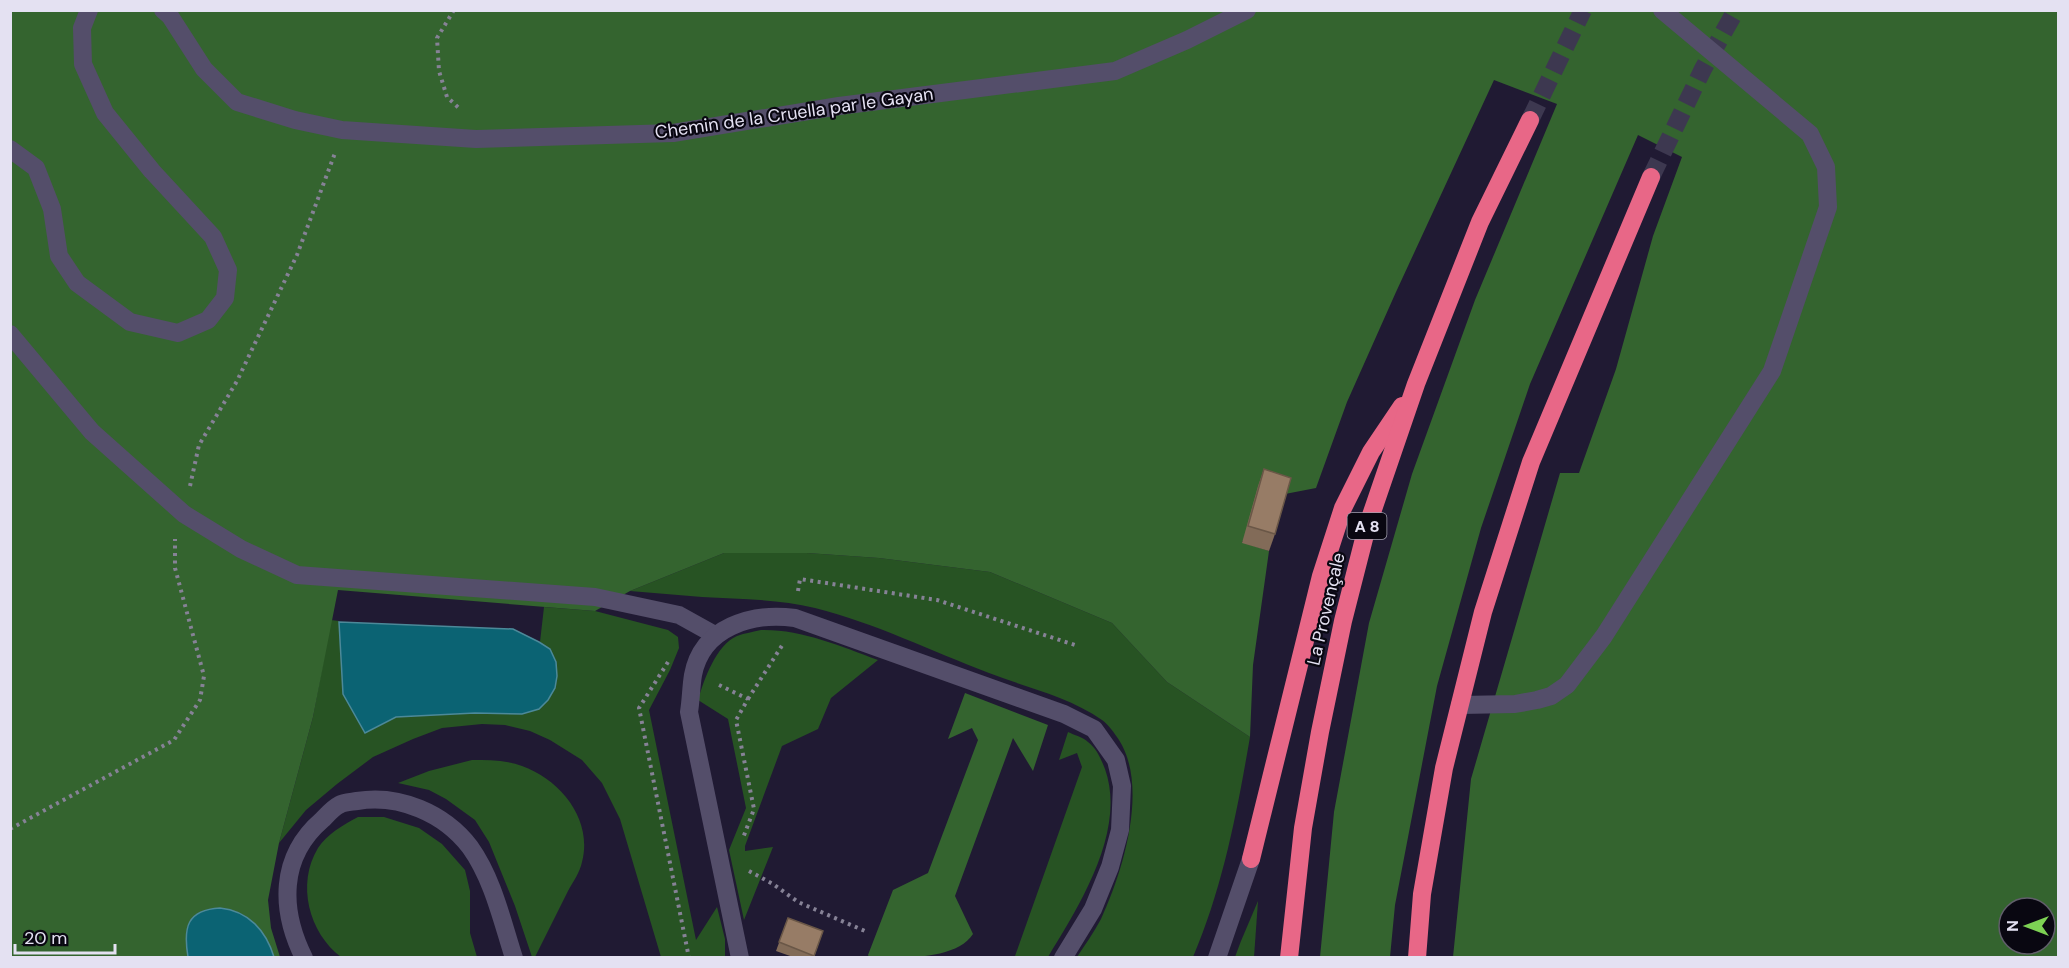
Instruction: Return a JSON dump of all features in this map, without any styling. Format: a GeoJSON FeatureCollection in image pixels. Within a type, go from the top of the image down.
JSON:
{"type":"FeatureCollection","features":[{"type":"Feature","properties":{"kind":"highway","name":"La Provençale"},"geometry":{"type":"LineString","coordinates":[[1289,957],[1304,828],[1320,732],[1343,621],[1367,527],[1416,384],[1480,222],[1530,120]]}},
{"type":"Feature","properties":{"kind":"highway"},"geometry":{"type":"LineString","coordinates":[[1417,957],[1422,894],[1444,768],[1483,612],[1531,462],[1651,177]]}},
{"type":"Feature","properties":{"kind":"highway"},"geometry":{"type":"LineString","coordinates":[[1251,859],[1318,588],[1343,508],[1371,452],[1416,384]]}},
{"type":"Feature","properties":{"kind":"lane"},"geometry":{"type":"LineString","coordinates":[[10,149],[36,168],[52,209],[59,256],[77,283],[130,322],[178,333],[208,320],[225,298],[228,270],[213,237],[153,171],[105,113],[83,64],[82,28],[89,10]]}},
{"type":"Feature","properties":{"kind":"lane","name":"Chemin de la Cruella par le Gayan"},"geometry":{"type":"LineString","coordinates":[[163,10],[170,16],[204,69],[237,102],[295,120],[342,130],[476,139],[673,132],[839,106],[1115,71],[1187,40],[1247,10]]}},
{"type":"Feature","properties":{"kind":"lane"},"geometry":{"type":"LineString","coordinates":[[1460,705],[1515,704],[1537,700],[1551,696],[1568,685],[1604,636],[1772,371],[1827,207],[1826,167],[1810,134],[1662,10]]}},
{"type":"Feature","properties":{"kind":"lane"},"geometry":{"type":"LineString","coordinates":[[10,334],[92,432],[184,514],[241,549],[297,575],[595,597],[679,615],[715,635]]}},
{"type":"Feature","properties":{"kind":"lane"},"geometry":{"type":"LineString","coordinates":[[740,957],[690,712],[693,673],[705,648],[715,635],[737,623],[777,615],[795,618],[1064,714],[1094,729],[1116,759],[1122,786],[1120,830],[1110,867],[1093,909],[1063,957]]}},
{"type":"Feature","properties":{"kind":"lane"},"geometry":{"type":"LineString","coordinates":[[304,957],[293,938],[286,888],[292,858],[313,828],[340,804],[371,799],[397,801],[422,809],[445,823],[469,847],[487,877],[514,957]]}},
{"type":"Feature","properties":{"kind":"lane"},"geometry":{"type":"LineString","coordinates":[[1216,957],[1251,859]]}},
{"type":"Feature","properties":{"kind":"path"},"geometry":{"type":"LineString","coordinates":[[454,10],[437,38],[439,71],[447,97],[473,122],[476,139]]}},
{"type":"Feature","properties":{"kind":"path"},"geometry":{"type":"LineString","coordinates":[[10,829],[174,740],[200,700],[204,676],[175,568],[175,536],[184,514],[199,445],[237,381],[297,255],[327,180],[342,130]]}},
{"type":"Feature","properties":{"kind":"path"},"geometry":{"type":"LineString","coordinates":[[748,699],[792,628],[800,579],[937,600],[1075,645]]}},
{"type":"Feature","properties":{"kind":"shaded area"},"geometry":{"type":"Polygon","coordinates":[[[10,11],[2058,11],[2058,957],[1453,957],[1471,779],[1560,473],[1579,473],[1616,369],[1653,236],[1682,157],[1638,135],[1530,384],[1481,528],[1437,686],[1395,905],[1390,957],[1320,957],[1334,812],[1369,623],[1412,474],[1475,300],[1557,104],[1494,80],[1347,402],[1316,488],[1285,494],[1242,542],[1269,551],[1253,665],[1250,737],[1167,682],[1112,623],[990,572],[879,558],[807,553],[724,553],[630,591],[595,611],[338,590],[313,717],[279,843],[268,900],[271,928],[280,957],[11,957],[10,11]]]}},
{"type":"Feature","properties":{"kind":"shaded area"},"geometry":{"type":"Polygon","coordinates":[[[724,553],[807,553],[879,558],[990,572],[1112,623],[1167,682],[1250,737],[1221,876],[1204,931],[1193,957],[1077,957],[1098,924],[1109,900],[1130,830],[1132,781],[1128,759],[1119,740],[1104,722],[1061,699],[837,614],[773,601],[630,591],[724,553]]]}},
{"type":"Feature","properties":{"kind":"shaded area"},"geometry":{"type":"Polygon","coordinates":[[[544,607],[595,611],[668,630],[678,637],[679,648],[649,710],[696,940],[717,907],[725,939],[725,957],[661,957],[620,819],[602,783],[582,760],[550,740],[530,731],[505,725],[482,724],[442,728],[413,739],[373,757],[337,784],[306,810],[279,843],[313,717],[331,620],[339,621],[343,694],[365,733],[396,717],[475,713],[522,714],[548,700],[555,688],[557,676],[556,662],[550,649],[540,642],[544,607]]]}},
{"type":"Feature","properties":{"kind":"shaded area"},"geometry":{"type":"Polygon","coordinates":[[[339,622],[513,629],[550,649],[556,662],[555,688],[539,709],[522,714],[475,713],[396,717],[365,733],[343,694],[339,622]]]}},
{"type":"Feature","properties":{"kind":"shaded area"},"geometry":{"type":"Polygon","coordinates":[[[761,630],[806,635],[878,660],[831,698],[818,729],[782,746],[745,846],[745,851],[773,847],[744,920],[729,850],[746,808],[728,719],[698,700],[712,664],[723,647],[737,636],[761,630]]]}},
{"type":"Feature","properties":{"kind":"shaded area"},"geometry":{"type":"Polygon","coordinates":[[[965,693],[1048,725],[1033,771],[1013,738],[955,896],[973,934],[965,943],[940,953],[910,957],[869,957],[893,890],[928,873],[978,740],[972,728],[948,739],[965,693]]]}},
{"type":"Feature","properties":{"kind":"shaded area"},"geometry":{"type":"Polygon","coordinates":[[[1068,732],[1091,745],[1105,769],[1110,793],[1110,817],[1105,842],[1085,891],[1048,957],[1011,957],[1015,956],[1082,767],[1077,753],[1059,760],[1068,732]]]}},
{"type":"Feature","properties":{"kind":"shaded area"},"geometry":{"type":"Polygon","coordinates":[[[472,760],[510,763],[536,772],[561,791],[571,804],[583,831],[584,846],[580,869],[535,957],[532,957],[515,906],[489,842],[475,820],[429,790],[398,783],[429,771],[472,760]]]}},
{"type":"Feature","properties":{"kind":"shaded area"},"geometry":{"type":"Polygon","coordinates":[[[358,817],[384,817],[419,828],[442,844],[465,870],[470,891],[470,933],[477,957],[341,957],[330,947],[321,935],[309,907],[307,892],[311,862],[326,838],[358,817]]]}},
{"type":"Feature","properties":{"kind":"shaded area"},"geometry":{"type":"Polygon","coordinates":[[[1258,901],[1254,957],[1235,957],[1241,941],[1258,901]]]}},
{"type":"Feature","properties":{"kind":"shaded area"},"geometry":{"type":"Polygon","coordinates":[[[220,908],[240,913],[255,924],[266,939],[274,957],[188,957],[186,937],[190,922],[200,912],[220,908]]]}},
{"type":"Feature","properties":{"kind":"building"},"geometry":{"type":"Polygon","coordinates":[[[1264,469],[1291,478],[1275,534],[1248,526],[1264,469]]]}},
{"type":"Feature","properties":{"kind":"building"},"geometry":{"type":"Polygon","coordinates":[[[788,918],[823,931],[814,956],[779,942],[788,918]]]}},
{"type":"Feature","properties":{"kind":"tunnel"},"geometry":{"type":"LineString","coordinates":[[1530,120],[1583,10]]}},
{"type":"Feature","properties":{"kind":"tunnel"},"geometry":{"type":"LineString","coordinates":[[1651,177],[1703,69],[1736,10]]}}]}
